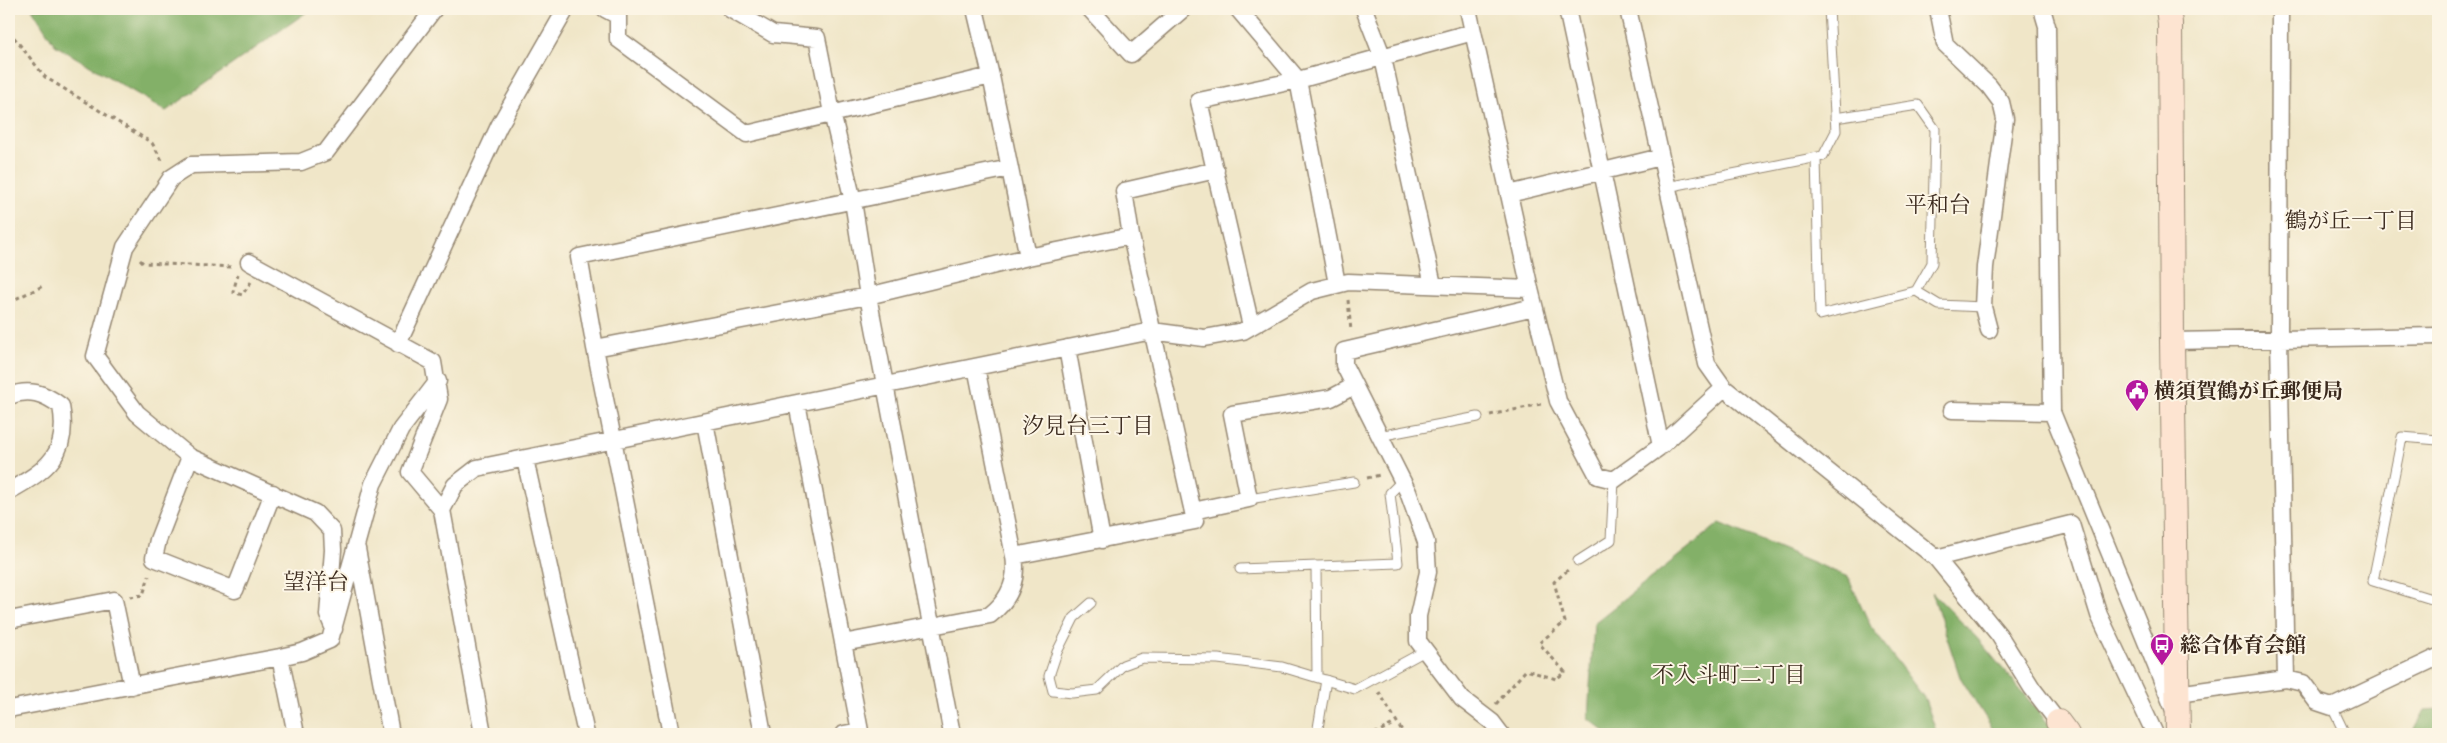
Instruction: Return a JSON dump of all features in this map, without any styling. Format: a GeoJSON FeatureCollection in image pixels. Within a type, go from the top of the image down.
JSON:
{"type":"FeatureCollection","features":[{"type":"Feature","properties":{"kind":"street"},"geometry":{"type":"LineString","coordinates":[[334,629],[328,615],[333,550],[332,531],[315,513],[190,457],[137,412],[95,356],[125,247],[171,178],[191,165],[301,162],[326,152],[434,9]]}},
{"type":"Feature","properties":{"kind":"street"},"geometry":{"type":"LineString","coordinates":[[398,344],[499,126],[566,9]]}},
{"type":"Feature","properties":{"kind":"street"},"geometry":{"type":"LineString","coordinates":[[605,9],[618,16],[618,39],[747,134],[991,76]]}},
{"type":"Feature","properties":{"kind":"street"},"geometry":{"type":"LineString","coordinates":[[730,9],[773,34],[817,38],[832,113],[853,201],[868,296],[952,734]]}},
{"type":"Feature","properties":{"kind":"street"},"geometry":{"type":"LineString","coordinates":[[975,9],[991,76],[1028,257]]}},
{"type":"Feature","properties":{"kind":"street"},"geometry":{"type":"LineString","coordinates":[[1090,9],[1131,54],[1183,9]]}},
{"type":"Feature","properties":{"kind":"street"},"geometry":{"type":"LineString","coordinates":[[1238,9],[1298,80],[1336,284]]}},
{"type":"Feature","properties":{"kind":"street"},"geometry":{"type":"LineString","coordinates":[[1364,9],[1384,58],[1433,285]]}},
{"type":"Feature","properties":{"kind":"street"},"geometry":{"type":"LineString","coordinates":[[1468,9],[1534,307],[1558,401],[1598,476],[1614,480],[1661,446],[1724,388]]}},
{"type":"Feature","properties":{"kind":"street"},"geometry":{"type":"LineString","coordinates":[[1567,9],[1661,446]]}},
{"type":"Feature","properties":{"kind":"street"},"geometry":{"type":"LineString","coordinates":[[1628,9],[1707,364],[1724,388],[1936,558],[1999,635],[2032,688],[2062,728]]}},
{"type":"Feature","properties":{"kind":"street"},"geometry":{"type":"LineString","coordinates":[[1938,9],[1945,44],[1989,86],[2001,102],[2005,119],[1985,267],[1983,307],[1989,330]]}},
{"type":"Feature","properties":{"kind":"street"},"geometry":{"type":"LineString","coordinates":[[2042,9],[2047,26],[2052,412],[2178,727]]}},
{"type":"Feature","properties":{"kind":"street"},"geometry":{"type":"LineString","coordinates":[[2168,9],[2170,22],[2172,341],[2178,727]]}},
{"type":"Feature","properties":{"kind":"street"},"geometry":{"type":"LineString","coordinates":[[2280,9],[2279,338],[2286,679]]}},
{"type":"Feature","properties":{"kind":"street"},"geometry":{"type":"LineString","coordinates":[[1251,326],[1199,101],[1298,80],[1384,58],[1473,32]]}},
{"type":"Feature","properties":{"kind":"street"},"geometry":{"type":"LineString","coordinates":[[1509,194],[1661,157]]}},
{"type":"Feature","properties":{"kind":"street"},"geometry":{"type":"LineString","coordinates":[[672,734],[615,440],[595,348],[579,257],[1010,168]]}},
{"type":"Feature","properties":{"kind":"street"},"geometry":{"type":"LineString","coordinates":[[1014,556],[1195,522],[1131,236],[1124,191],[1216,170]]}},
{"type":"Feature","properties":{"kind":"street"},"geometry":{"type":"LineString","coordinates":[[595,348],[868,296],[1028,257],[1131,236]]}},
{"type":"Feature","properties":{"kind":"street"},"geometry":{"type":"LineString","coordinates":[[254,265],[433,362],[438,381],[439,399],[410,472],[442,510],[483,734]]}},
{"type":"Feature","properties":{"kind":"street"},"geometry":{"type":"LineString","coordinates":[[442,510],[455,485],[477,468],[1152,331],[1204,338],[1243,330],[1312,291],[1336,284],[1348,282],[1530,289]]}},
{"type":"Feature","properties":{"kind":"street"},"geometry":{"type":"LineString","coordinates":[[1501,734],[1485,716],[1462,699],[1418,641],[1418,616],[1428,572],[1426,542],[1400,475],[1344,365],[1344,351],[1534,307]]}},
{"type":"Feature","properties":{"kind":"street"},"geometry":{"type":"LineString","coordinates":[[2172,341],[2438,336]]}},
{"type":"Feature","properties":{"kind":"street"},"geometry":{"type":"LineString","coordinates":[[1067,348],[1102,540]]}},
{"type":"Feature","properties":{"kind":"street"},"geometry":{"type":"LineString","coordinates":[[843,644],[932,628],[990,614],[1002,606],[1012,588],[1016,571],[1014,556],[976,367]]}},
{"type":"Feature","properties":{"kind":"street"},"geometry":{"type":"LineString","coordinates":[[9,709],[280,657],[302,652],[330,640],[373,484],[401,429],[438,381]]}},
{"type":"Feature","properties":{"kind":"street"},"geometry":{"type":"LineString","coordinates":[[1193,511],[1249,499],[1232,414],[1331,398],[1354,386]]}},
{"type":"Feature","properties":{"kind":"street"},"geometry":{"type":"LineString","coordinates":[[9,396],[22,391],[47,396],[61,406],[64,427],[55,456],[38,475],[9,491]]}},
{"type":"Feature","properties":{"kind":"street"},"geometry":{"type":"LineString","coordinates":[[797,403],[843,644],[855,733]]}},
{"type":"Feature","properties":{"kind":"street"},"geometry":{"type":"LineString","coordinates":[[1952,410],[2052,412]]}},
{"type":"Feature","properties":{"kind":"street"},"geometry":{"type":"LineString","coordinates":[[705,422],[763,734]]}},
{"type":"Feature","properties":{"kind":"street"},"geometry":{"type":"LineString","coordinates":[[190,457],[158,540],[154,558],[235,590],[273,493]]}},
{"type":"Feature","properties":{"kind":"street"},"geometry":{"type":"LineString","coordinates":[[525,458],[586,734]]}},
{"type":"Feature","properties":{"kind":"street"},"geometry":{"type":"LineString","coordinates":[[1936,558],[2070,524],[2099,615],[2155,734]]}},
{"type":"Feature","properties":{"kind":"street"},"geometry":{"type":"LineString","coordinates":[[356,545],[391,734]]}},
{"type":"Feature","properties":{"kind":"street"},"geometry":{"type":"LineString","coordinates":[[9,620],[114,600],[132,686]]}},
{"type":"Feature","properties":{"kind":"street"},"geometry":{"type":"LineString","coordinates":[[280,657],[296,734]]}},
{"type":"Feature","properties":{"kind":"street"},"geometry":{"type":"LineString","coordinates":[[2177,694],[2286,679],[2302,683],[2317,702],[2332,707],[2438,657]]}},
{"type":"Feature","properties":{"kind":"lane"},"geometry":{"type":"LineString","coordinates":[[1668,187],[1823,156],[1836,131],[1829,9]]}},
{"type":"Feature","properties":{"kind":"lane"},"geometry":{"type":"LineString","coordinates":[[1835,118],[1918,105],[1935,129],[1932,263],[1916,291]]}},
{"type":"Feature","properties":{"kind":"lane"},"geometry":{"type":"LineString","coordinates":[[1816,158],[1820,315],[1916,291],[1939,305],[1983,307]]}},
{"type":"Feature","properties":{"kind":"lane"},"geometry":{"type":"LineString","coordinates":[[1379,436],[1478,417]]}},
{"type":"Feature","properties":{"kind":"lane"},"geometry":{"type":"LineString","coordinates":[[2438,440],[2402,437],[2373,581],[2438,601]]}},
{"type":"Feature","properties":{"kind":"lane"},"geometry":{"type":"LineString","coordinates":[[1240,569],[1398,563],[1390,493],[1400,475]]}},
{"type":"Feature","properties":{"kind":"lane"},"geometry":{"type":"LineString","coordinates":[[1578,561],[1611,540],[1614,480]]}},
{"type":"Feature","properties":{"kind":"lane"},"geometry":{"type":"LineString","coordinates":[[1249,499],[1354,482]]}},
{"type":"Feature","properties":{"kind":"lane"},"geometry":{"type":"LineString","coordinates":[[1316,566],[1316,677]]}},
{"type":"Feature","properties":{"kind":"lane"},"geometry":{"type":"LineString","coordinates":[[1091,602],[1074,618],[1057,652],[1049,676],[1053,692],[1072,693],[1096,690],[1123,665],[1142,658],[1218,659],[1282,667],[1355,688],[1425,652]]}},
{"type":"Feature","properties":{"kind":"lane"},"geometry":{"type":"LineString","coordinates":[[1317,734],[1326,680]]}},
{"type":"Feature","properties":{"kind":"lane"},"geometry":{"type":"LineString","coordinates":[[2332,707],[2345,734]]}},
{"type":"Feature","properties":{"kind":"path"},"geometry":{"type":"LineString","coordinates":[[9,31],[45,77],[152,142],[171,178]]}},
{"type":"Feature","properties":{"kind":"path"},"geometry":{"type":"LineString","coordinates":[[125,247],[143,263],[240,268],[233,292],[242,295],[254,265]]}},
{"type":"Feature","properties":{"kind":"path"},"geometry":{"type":"LineString","coordinates":[[9,302],[45,285]]}},
{"type":"Feature","properties":{"kind":"path"},"geometry":{"type":"LineString","coordinates":[[1348,300],[1352,340]]}},
{"type":"Feature","properties":{"kind":"path"},"geometry":{"type":"LineString","coordinates":[[1478,417],[1558,401]]}},
{"type":"Feature","properties":{"kind":"path"},"geometry":{"type":"LineString","coordinates":[[1354,482],[1400,475]]}},
{"type":"Feature","properties":{"kind":"path"},"geometry":{"type":"LineString","coordinates":[[114,600],[143,595],[154,558]]}},
{"type":"Feature","properties":{"kind":"path"},"geometry":{"type":"LineString","coordinates":[[1485,716],[1526,670],[1556,679],[1565,672],[1539,643],[1566,622],[1554,582],[1578,561]]}},
{"type":"Feature","properties":{"kind":"path"},"geometry":{"type":"LineString","coordinates":[[1372,680],[1395,723],[1404,734]]}},
{"type":"Feature","properties":{"kind":"path"},"geometry":{"type":"LineString","coordinates":[[1374,734],[1395,723]]}},
{"type":"Feature","properties":{"kind":"green space"},"geometry":{"type":"Polygon","coordinates":[[[32,9],[311,9],[166,111],[55,45],[32,9]]]}},
{"type":"Feature","properties":{"kind":"green space"},"geometry":{"type":"Polygon","coordinates":[[[1720,523],[1848,577],[1871,627],[1925,699],[1937,734],[1608,734],[1588,718],[1594,623],[1720,523]]]}},
{"type":"Feature","properties":{"kind":"green space"},"geometry":{"type":"Polygon","coordinates":[[[1932,592],[1977,638],[2057,734],[1996,734],[1960,677],[1932,592]]]}},
{"type":"Feature","properties":{"kind":"green space"},"geometry":{"type":"Polygon","coordinates":[[[2438,709],[2438,734],[2412,734],[2425,710],[2438,709]]]}},
{"type":"Feature","properties":{"kind":"place","name":"横須賀鶴が丘郵便局"},"geometry":{"type":"Point","coordinates":[2137,412]}},
{"type":"Feature","properties":{"kind":"place","name":"総合体育会館"},"geometry":{"type":"Point","coordinates":[2162,666]}},
{"type":"Feature","properties":{"kind":"district","name":"平和台"},"geometry":{"type":"Point","coordinates":[1938,204]}},
{"type":"Feature","properties":{"kind":"district","name":"鶴が丘一丁目"},"geometry":{"type":"Point","coordinates":[2351,220]}},
{"type":"Feature","properties":{"kind":"district","name":"汐見台三丁目"},"geometry":{"type":"Point","coordinates":[1088,425]}},
{"type":"Feature","properties":{"kind":"district","name":"望洋台"},"geometry":{"type":"Point","coordinates":[316,581]}},
{"type":"Feature","properties":{"kind":"district","name":"不入斗町二丁目"},"geometry":{"type":"Point","coordinates":[1729,674]}}]}
